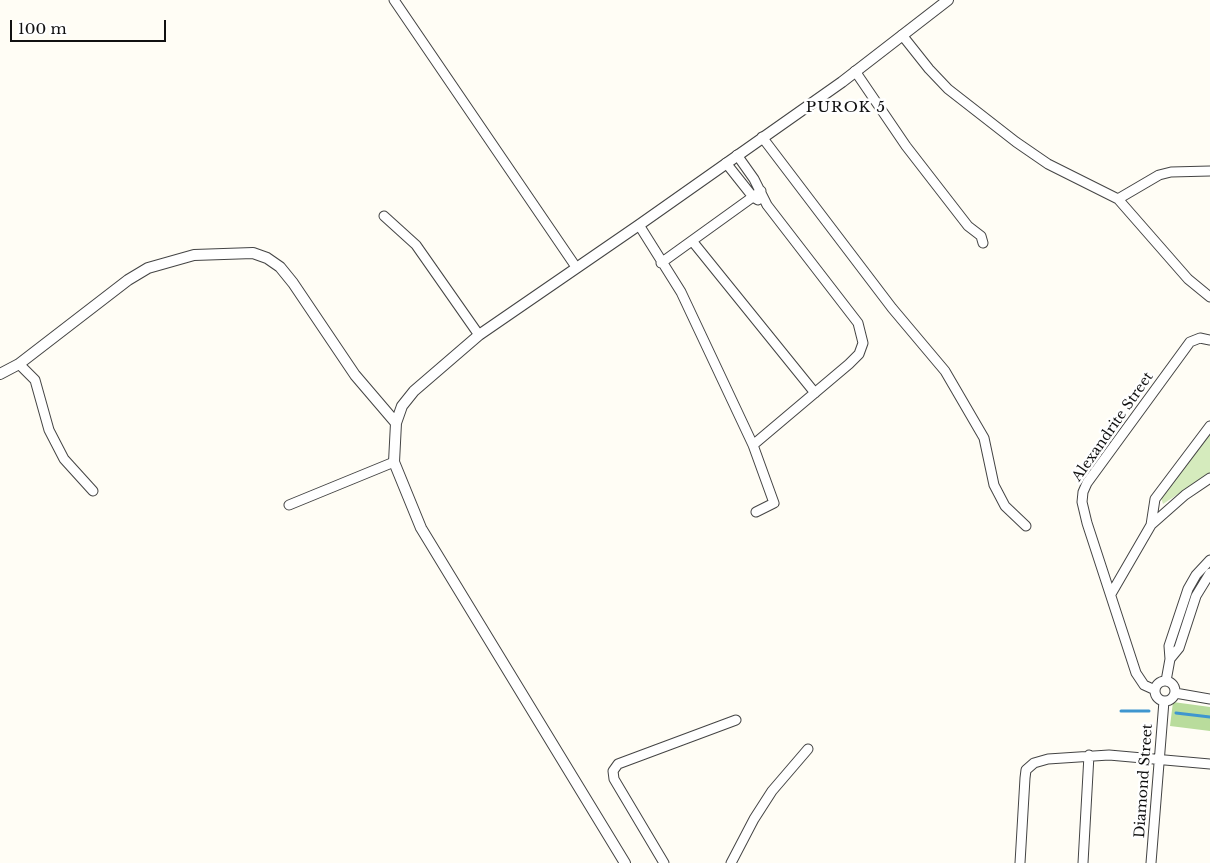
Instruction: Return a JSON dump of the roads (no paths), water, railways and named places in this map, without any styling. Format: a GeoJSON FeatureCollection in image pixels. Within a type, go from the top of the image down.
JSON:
{"type":"FeatureCollection","features":[{"type":"Feature","properties":{"kind":"street"},"geometry":{"type":"LineString","coordinates":[[394,0],[576,268]]}},
{"type":"Feature","properties":{"kind":"street"},"geometry":{"type":"LineString","coordinates":[[625,863],[434,550],[412,508],[394,462],[396,423],[402,406],[414,391],[479,334],[639,225],[855,71],[948,0]]}},
{"type":"Feature","properties":{"kind":"street"},"geometry":{"type":"LineString","coordinates":[[902,35],[948,89],[1016,142],[1048,164],[1118,199],[1188,279],[1210,297]]}},
{"type":"Feature","properties":{"kind":"street"},"geometry":{"type":"LineString","coordinates":[[855,71],[906,146],[968,226],[980,236],[983,243]]}},
{"type":"Feature","properties":{"kind":"street"},"geometry":{"type":"LineString","coordinates":[[762,137],[892,308],[944,371],[984,438],[994,485],[1005,506],[1026,526]]}},
{"type":"Feature","properties":{"kind":"street"},"geometry":{"type":"LineString","coordinates":[[737,155],[761,191],[767,205],[858,323],[863,343],[859,354],[753,445]]}},
{"type":"Feature","properties":{"kind":"street"},"geometry":{"type":"LineString","coordinates":[[726,163],[753,197],[767,205]]}},
{"type":"Feature","properties":{"kind":"street"},"geometry":{"type":"LineString","coordinates":[[1118,199],[1159,175],[1170,172],[1210,171]]}},
{"type":"Feature","properties":{"kind":"street"},"geometry":{"type":"LineString","coordinates":[[661,263],[693,242],[761,191]]}},
{"type":"Feature","properties":{"kind":"street"},"geometry":{"type":"LineString","coordinates":[[384,216],[416,245],[479,334]]}},
{"type":"Feature","properties":{"kind":"street"},"geometry":{"type":"LineString","coordinates":[[639,225],[680,292],[753,445],[774,503],[756,512]]}},
{"type":"Feature","properties":{"kind":"street"},"geometry":{"type":"LineString","coordinates":[[693,242],[815,393]]}},
{"type":"Feature","properties":{"kind":"street"},"geometry":{"type":"LineString","coordinates":[[0,374],[19,364],[128,280],[148,268],[194,255],[253,253],[267,258],[280,267],[293,283],[355,376],[396,423]]}},
{"type":"Feature","properties":{"kind":"street","name":"Alexandrite Street"},"geometry":{"type":"LineString","coordinates":[[1155,690],[1144,685],[1136,673],[1086,516],[1082,502],[1083,492],[1087,482],[1190,342],[1200,338],[1210,340]]}},
{"type":"Feature","properties":{"kind":"street"},"geometry":{"type":"LineString","coordinates":[[19,364],[35,380],[49,430],[64,460],[93,491]]}},
{"type":"Feature","properties":{"kind":"street"},"geometry":{"type":"LineString","coordinates":[[1151,525],[1155,499],[1210,426]]}},
{"type":"Feature","properties":{"kind":"street"},"geometry":{"type":"LineString","coordinates":[[289,505],[394,462]]}},
{"type":"Feature","properties":{"kind":"street"},"geometry":{"type":"LineString","coordinates":[[1111,594],[1151,525],[1184,496],[1210,478]]}},
{"type":"Feature","properties":{"kind":"street"},"geometry":{"type":"LineString","coordinates":[[1166,681],[1170,659],[1169,646],[1188,589],[1196,575],[1210,560]]}},
{"type":"Feature","properties":{"kind":"street"},"geometry":{"type":"LineString","coordinates":[[1170,659],[1178,648],[1196,596],[1210,574]]}},
{"type":"Feature","properties":{"kind":"street"},"geometry":{"type":"LineString","coordinates":[[1166,681],[1174,686],[1175,693],[1171,699],[1164,701],[1158,699],[1155,690],[1158,684],[1166,681]]}},
{"type":"Feature","properties":{"kind":"street"},"geometry":{"type":"LineString","coordinates":[[1175,693],[1210,699]]}},
{"type":"Feature","properties":{"kind":"street","name":"Diamond Street"},"geometry":{"type":"LineString","coordinates":[[1151,863],[1164,701]]}},
{"type":"Feature","properties":{"kind":"street"},"geometry":{"type":"LineString","coordinates":[[664,863],[614,779],[614,767],[736,720]]}},
{"type":"Feature","properties":{"kind":"street"},"geometry":{"type":"LineString","coordinates":[[731,863],[754,819],[772,791],[808,749]]}},
{"type":"Feature","properties":{"kind":"street"},"geometry":{"type":"LineString","coordinates":[[1083,863],[1089,756]]}},
{"type":"Feature","properties":{"kind":"street"},"geometry":{"type":"LineString","coordinates":[[1020,863],[1026,770],[1040,761],[1089,756],[1159,759],[1210,764]]}},
{"type":"Feature","properties":{"kind":"waterway"},"geometry":{"type":"LineString","coordinates":[[1121,711],[1149,711]]}},
{"type":"Feature","properties":{"kind":"waterway"},"geometry":{"type":"LineString","coordinates":[[1176,713],[1210,717]]}},
{"type":"Feature","properties":{"kind":"district","name":"PUROK 5"},"geometry":{"type":"Point","coordinates":[846,108]}}]}
